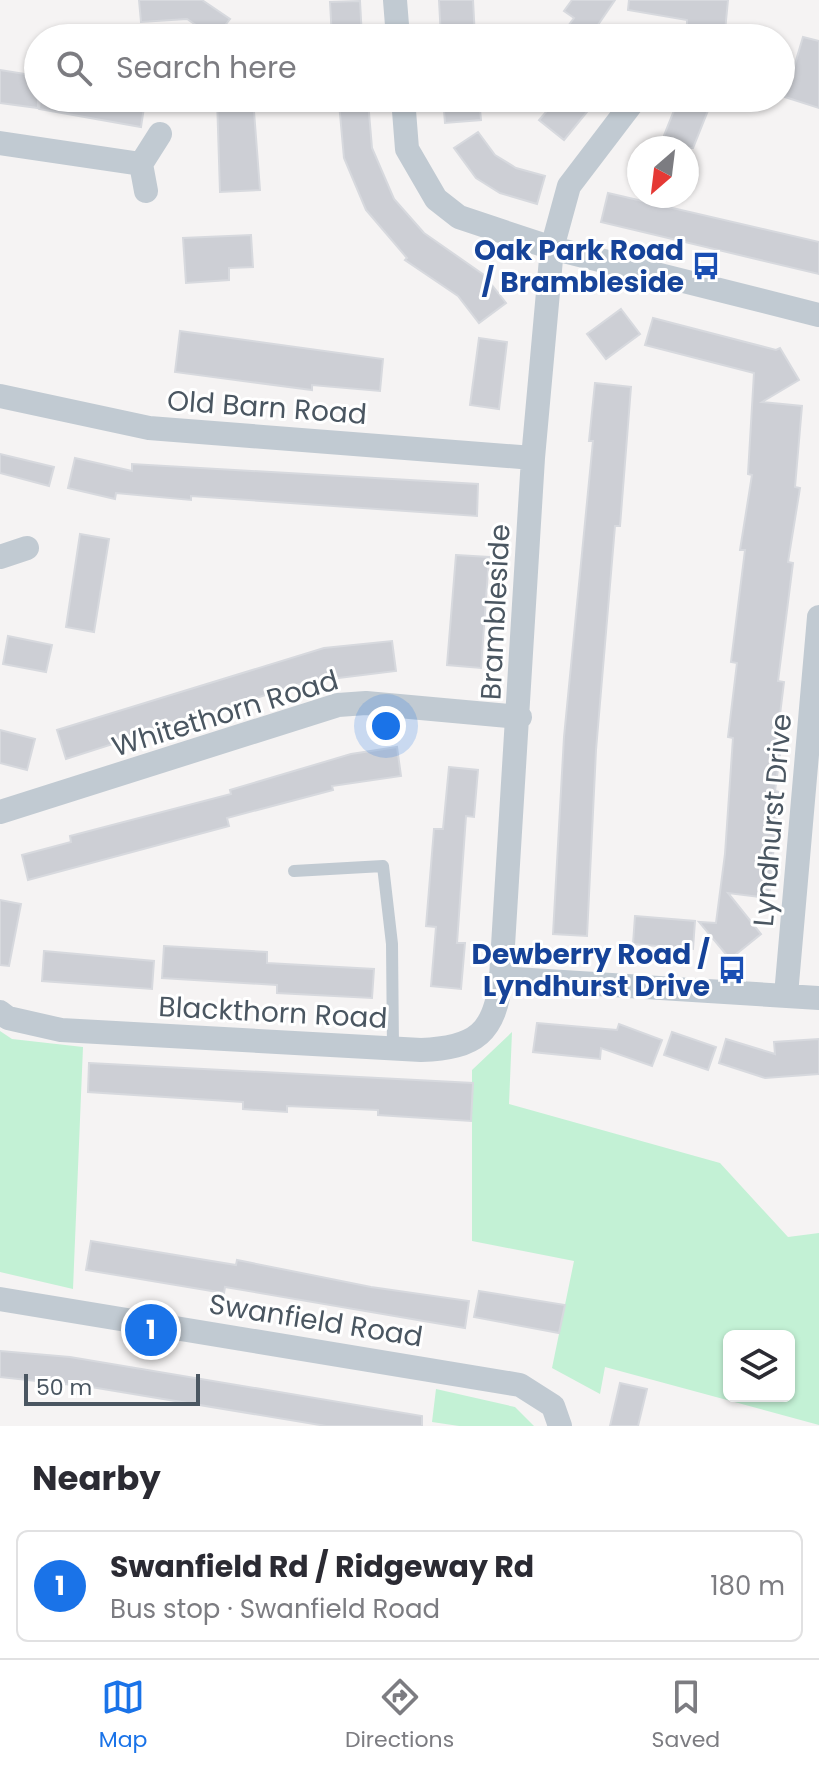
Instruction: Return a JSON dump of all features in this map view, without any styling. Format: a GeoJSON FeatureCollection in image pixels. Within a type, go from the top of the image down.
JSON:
{"type":"FeatureCollection","features":[{"type":"Feature","properties":{"kind":"street"},"geometry":{"type":"LineString","coordinates":[[395,0],[397,24]]}},
{"type":"Feature","properties":{"kind":"street"},"geometry":{"type":"LineString","coordinates":[[404,112],[407,149],[436,199],[459,217],[552,248],[819,315]]}},
{"type":"Feature","properties":{"kind":"street","name":"Brambleside"},"geometry":{"type":"LineString","coordinates":[[501,978],[520,717],[533,458],[552,248],[569,186],[625,112]]}},
{"type":"Feature","properties":{"kind":"street"},"geometry":{"type":"LineString","coordinates":[[146,191],[141,164],[160,134]]}},
{"type":"Feature","properties":{"kind":"street"},"geometry":{"type":"LineString","coordinates":[[0,143],[141,164]]}},
{"type":"Feature","properties":{"kind":"street","name":"Old Barn Road"},"geometry":{"type":"LineString","coordinates":[[0,396],[149,428],[533,458]]}},
{"type":"Feature","properties":{"kind":"street"},"geometry":{"type":"LineString","coordinates":[[0,557],[27,548]]}},
{"type":"Feature","properties":{"kind":"street","name":"Lyndhurst Drive"},"geometry":{"type":"LineString","coordinates":[[786,995],[819,617]]}},
{"type":"Feature","properties":{"kind":"street","name":"Whitethorn Road"},"geometry":{"type":"LineString","coordinates":[[0,812],[338,705],[366,703],[520,717]]}},
{"type":"Feature","properties":{"kind":"street"},"geometry":{"type":"LineString","coordinates":[[501,978],[819,998]]}},
{"type":"Feature","properties":{"kind":"street","name":"Blackthorn Road"},"geometry":{"type":"LineString","coordinates":[[0,1012],[8,1018],[61,1030],[447,1049],[466,1043],[486,1030],[498,1008],[501,978]]}},
{"type":"Feature","properties":{"kind":"street","name":"Swanfield Road"},"geometry":{"type":"LineString","coordinates":[[0,1299],[520,1385],[553,1406],[559,1424]]}},
{"type":"Feature","properties":{"kind":"lane"},"geometry":{"type":"LineString","coordinates":[[294,871],[383,866],[392,944],[393,1048]]}},
{"type":"Feature","properties":{"kind":"green space"},"geometry":{"type":"Polygon","coordinates":[[[0,1031],[12,1039],[83,1047],[73,1289],[0,1272],[0,1031]]]}},
{"type":"Feature","properties":{"kind":"green space"},"geometry":{"type":"Polygon","coordinates":[[[512,1032],[509,1104],[720,1163],[788,1237],[819,1233],[819,1425],[734,1402],[795,1402],[795,1330],[723,1330],[723,1399],[605,1367],[600,1394],[552,1368],[574,1261],[472,1241],[472,1070],[512,1032]]]}},
{"type":"Feature","properties":{"kind":"green space"},"geometry":{"type":"Polygon","coordinates":[[[436,1389],[515,1407],[534,1426],[459,1426],[432,1422],[436,1389]]]}},
{"type":"Feature","properties":{"kind":"building"},"geometry":{"type":"Polygon","coordinates":[[[139,0],[202,0],[230,19],[226,24],[194,24],[187,19],[141,22],[139,0]]]}},
{"type":"Feature","properties":{"kind":"building"},"geometry":{"type":"Polygon","coordinates":[[[439,0],[473,0],[474,24],[440,24],[439,0]]]}},
{"type":"Feature","properties":{"kind":"building"},"geometry":{"type":"Polygon","coordinates":[[[572,0],[615,0],[599,24],[570,24],[574,18],[564,11],[572,0]]]}},
{"type":"Feature","properties":{"kind":"building"},"geometry":{"type":"Polygon","coordinates":[[[629,0],[728,0],[726,24],[687,24],[687,20],[628,10],[629,0]]]}},
{"type":"Feature","properties":{"kind":"building"},"geometry":{"type":"Polygon","coordinates":[[[360,1],[361,24],[331,24],[330,2],[360,1]]]}},
{"type":"Feature","properties":{"kind":"building"},"geometry":{"type":"Polygon","coordinates":[[[803,37],[819,41],[819,108],[795,100],[795,64],[803,37]]]}},
{"type":"Feature","properties":{"kind":"building"},"geometry":{"type":"Polygon","coordinates":[[[0,70],[24,74],[24,106],[0,103],[0,70]]]}},
{"type":"Feature","properties":{"kind":"building"},"geometry":{"type":"Polygon","coordinates":[[[56,112],[143,112],[141,127],[56,112]]]}},
{"type":"Feature","properties":{"kind":"building"},"geometry":{"type":"Polygon","coordinates":[[[217,112],[254,112],[260,190],[220,192],[217,112]]]}},
{"type":"Feature","properties":{"kind":"building"},"geometry":{"type":"Polygon","coordinates":[[[340,112],[369,112],[372,148],[394,199],[424,233],[484,275],[506,303],[479,323],[458,296],[405,260],[407,258],[366,210],[344,158],[340,112]]]}},
{"type":"Feature","properties":{"kind":"building"},"geometry":{"type":"Polygon","coordinates":[[[444,112],[480,112],[481,120],[445,123],[444,112]]]}},
{"type":"Feature","properties":{"kind":"building"},"geometry":{"type":"Polygon","coordinates":[[[546,112],[587,112],[564,140],[539,120],[546,112]]]}},
{"type":"Feature","properties":{"kind":"building"},"geometry":{"type":"Polygon","coordinates":[[[673,112],[707,112],[698,136],[664,136],[673,112]]]}},
{"type":"Feature","properties":{"kind":"building"},"geometry":{"type":"Polygon","coordinates":[[[478,132],[495,155],[516,168],[545,176],[537,204],[500,193],[476,178],[454,148],[478,132]]]}},
{"type":"Feature","properties":{"kind":"building"},"geometry":{"type":"Polygon","coordinates":[[[608,193],[627,197],[627,208],[673,208],[819,242],[819,274],[601,222],[608,193]]]}},
{"type":"Feature","properties":{"kind":"building"},"geometry":{"type":"Polygon","coordinates":[[[251,235],[253,267],[229,268],[229,280],[186,283],[183,238],[251,235]]]}},
{"type":"Feature","properties":{"kind":"building"},"geometry":{"type":"Polygon","coordinates":[[[621,309],[640,334],[606,359],[587,334],[621,309]]]}},
{"type":"Feature","properties":{"kind":"building"},"geometry":{"type":"Polygon","coordinates":[[[653,318],[776,350],[780,348],[799,380],[762,402],[802,406],[795,487],[800,488],[788,562],[793,563],[778,681],[784,682],[775,755],[780,755],[775,791],[779,792],[769,898],[728,893],[761,934],[730,959],[699,922],[716,923],[725,854],[733,738],[728,737],[737,663],[731,662],[745,550],[740,550],[752,475],[748,474],[754,373],[645,345],[653,318]]]}},
{"type":"Feature","properties":{"kind":"building"},"geometry":{"type":"Polygon","coordinates":[[[180,331],[383,359],[380,391],[312,385],[312,390],[175,372],[180,331]]]}},
{"type":"Feature","properties":{"kind":"building"},"geometry":{"type":"Polygon","coordinates":[[[479,338],[507,342],[499,409],[470,405],[479,338]]]}},
{"type":"Feature","properties":{"kind":"building"},"geometry":{"type":"Polygon","coordinates":[[[595,383],[631,387],[620,526],[615,526],[596,750],[587,936],[553,934],[564,737],[593,441],[589,441],[595,383]]]}},
{"type":"Feature","properties":{"kind":"building"},"geometry":{"type":"Polygon","coordinates":[[[0,454],[54,467],[49,486],[0,473],[0,454]]]}},
{"type":"Feature","properties":{"kind":"building"},"geometry":{"type":"Polygon","coordinates":[[[75,458],[132,471],[132,464],[478,484],[477,516],[191,496],[191,500],[116,493],[115,499],[68,488],[75,458]]]}},
{"type":"Feature","properties":{"kind":"building"},"geometry":{"type":"Polygon","coordinates":[[[80,534],[109,539],[94,632],[66,627],[80,534]]]}},
{"type":"Feature","properties":{"kind":"building"},"geometry":{"type":"Polygon","coordinates":[[[456,555],[489,557],[481,668],[447,665],[456,555]]]}},
{"type":"Feature","properties":{"kind":"building"},"geometry":{"type":"Polygon","coordinates":[[[8,636],[52,645],[46,672],[3,664],[8,636]]]}},
{"type":"Feature","properties":{"kind":"building"},"geometry":{"type":"Polygon","coordinates":[[[392,641],[396,671],[306,682],[66,759],[57,730],[324,648],[392,641]]]}},
{"type":"Feature","properties":{"kind":"building"},"geometry":{"type":"Polygon","coordinates":[[[0,730],[35,739],[27,770],[0,763],[0,730]]]}},
{"type":"Feature","properties":{"kind":"building"},"geometry":{"type":"Polygon","coordinates":[[[397,747],[401,776],[332,786],[333,790],[227,818],[229,826],[28,880],[22,855],[71,842],[70,836],[231,794],[230,790],[351,754],[397,747]]]}},
{"type":"Feature","properties":{"kind":"building"},"geometry":{"type":"Polygon","coordinates":[[[449,767],[478,770],[474,817],[466,816],[457,943],[465,943],[461,989],[431,986],[436,927],[426,926],[434,829],[443,829],[449,767]]]}},
{"type":"Feature","properties":{"kind":"building"},"geometry":{"type":"Polygon","coordinates":[[[0,900],[21,904],[9,966],[0,965],[0,900]]]}},
{"type":"Feature","properties":{"kind":"building"},"geometry":{"type":"Polygon","coordinates":[[[635,916],[695,921],[693,949],[633,944],[635,916]]]}},
{"type":"Feature","properties":{"kind":"building"},"geometry":{"type":"Polygon","coordinates":[[[164,946],[267,952],[267,963],[374,969],[372,998],[277,993],[277,985],[162,978],[164,946]]]}},
{"type":"Feature","properties":{"kind":"building"},"geometry":{"type":"Polygon","coordinates":[[[44,951],[154,961],[152,989],[42,981],[44,951]]]}},
{"type":"Feature","properties":{"kind":"building"},"geometry":{"type":"Polygon","coordinates":[[[537,1023],[617,1030],[619,1024],[662,1040],[652,1066],[601,1048],[600,1059],[533,1052],[537,1023]]]}},
{"type":"Feature","properties":{"kind":"building"},"geometry":{"type":"Polygon","coordinates":[[[672,1032],[716,1047],[708,1070],[664,1055],[672,1032]]]}},
{"type":"Feature","properties":{"kind":"building"},"geometry":{"type":"Polygon","coordinates":[[[726,1039],[775,1054],[774,1042],[819,1039],[819,1074],[765,1078],[719,1063],[726,1039]]]}},
{"type":"Feature","properties":{"kind":"building"},"geometry":{"type":"Polygon","coordinates":[[[89,1063],[473,1083],[471,1121],[378,1115],[378,1110],[287,1106],[287,1112],[243,1109],[243,1102],[88,1092],[89,1063]]]}},
{"type":"Feature","properties":{"kind":"building"},"geometry":{"type":"Polygon","coordinates":[[[91,1241],[236,1265],[237,1260],[371,1287],[469,1301],[465,1328],[225,1287],[224,1293],[86,1270],[91,1241]]]}},
{"type":"Feature","properties":{"kind":"building"},"geometry":{"type":"Polygon","coordinates":[[[479,1291],[565,1305],[559,1333],[474,1317],[479,1291]]]}},
{"type":"Feature","properties":{"kind":"building"},"geometry":{"type":"Polygon","coordinates":[[[0,1351],[70,1357],[422,1416],[422,1426],[326,1426],[91,1387],[0,1377],[0,1351]]]}},
{"type":"Feature","properties":{"kind":"building"},"geometry":{"type":"Polygon","coordinates":[[[620,1383],[647,1389],[638,1426],[610,1426],[620,1383]]]}},
{"type":"Feature","properties":{"kind":"place","name":"Oak Park Road / Brambleside"},"geometry":{"type":"Point","coordinates":[706,266]}},
{"type":"Feature","properties":{"kind":"place","name":"Dewberry Road / Lyndhurst Drive"},"geometry":{"type":"Point","coordinates":[732,970]}},
{"type":"Feature","properties":{"kind":"place","name":"Swanfield Rd / Ridgeway Rd"},"geometry":{"type":"Point","coordinates":[151,1330]}}]}
